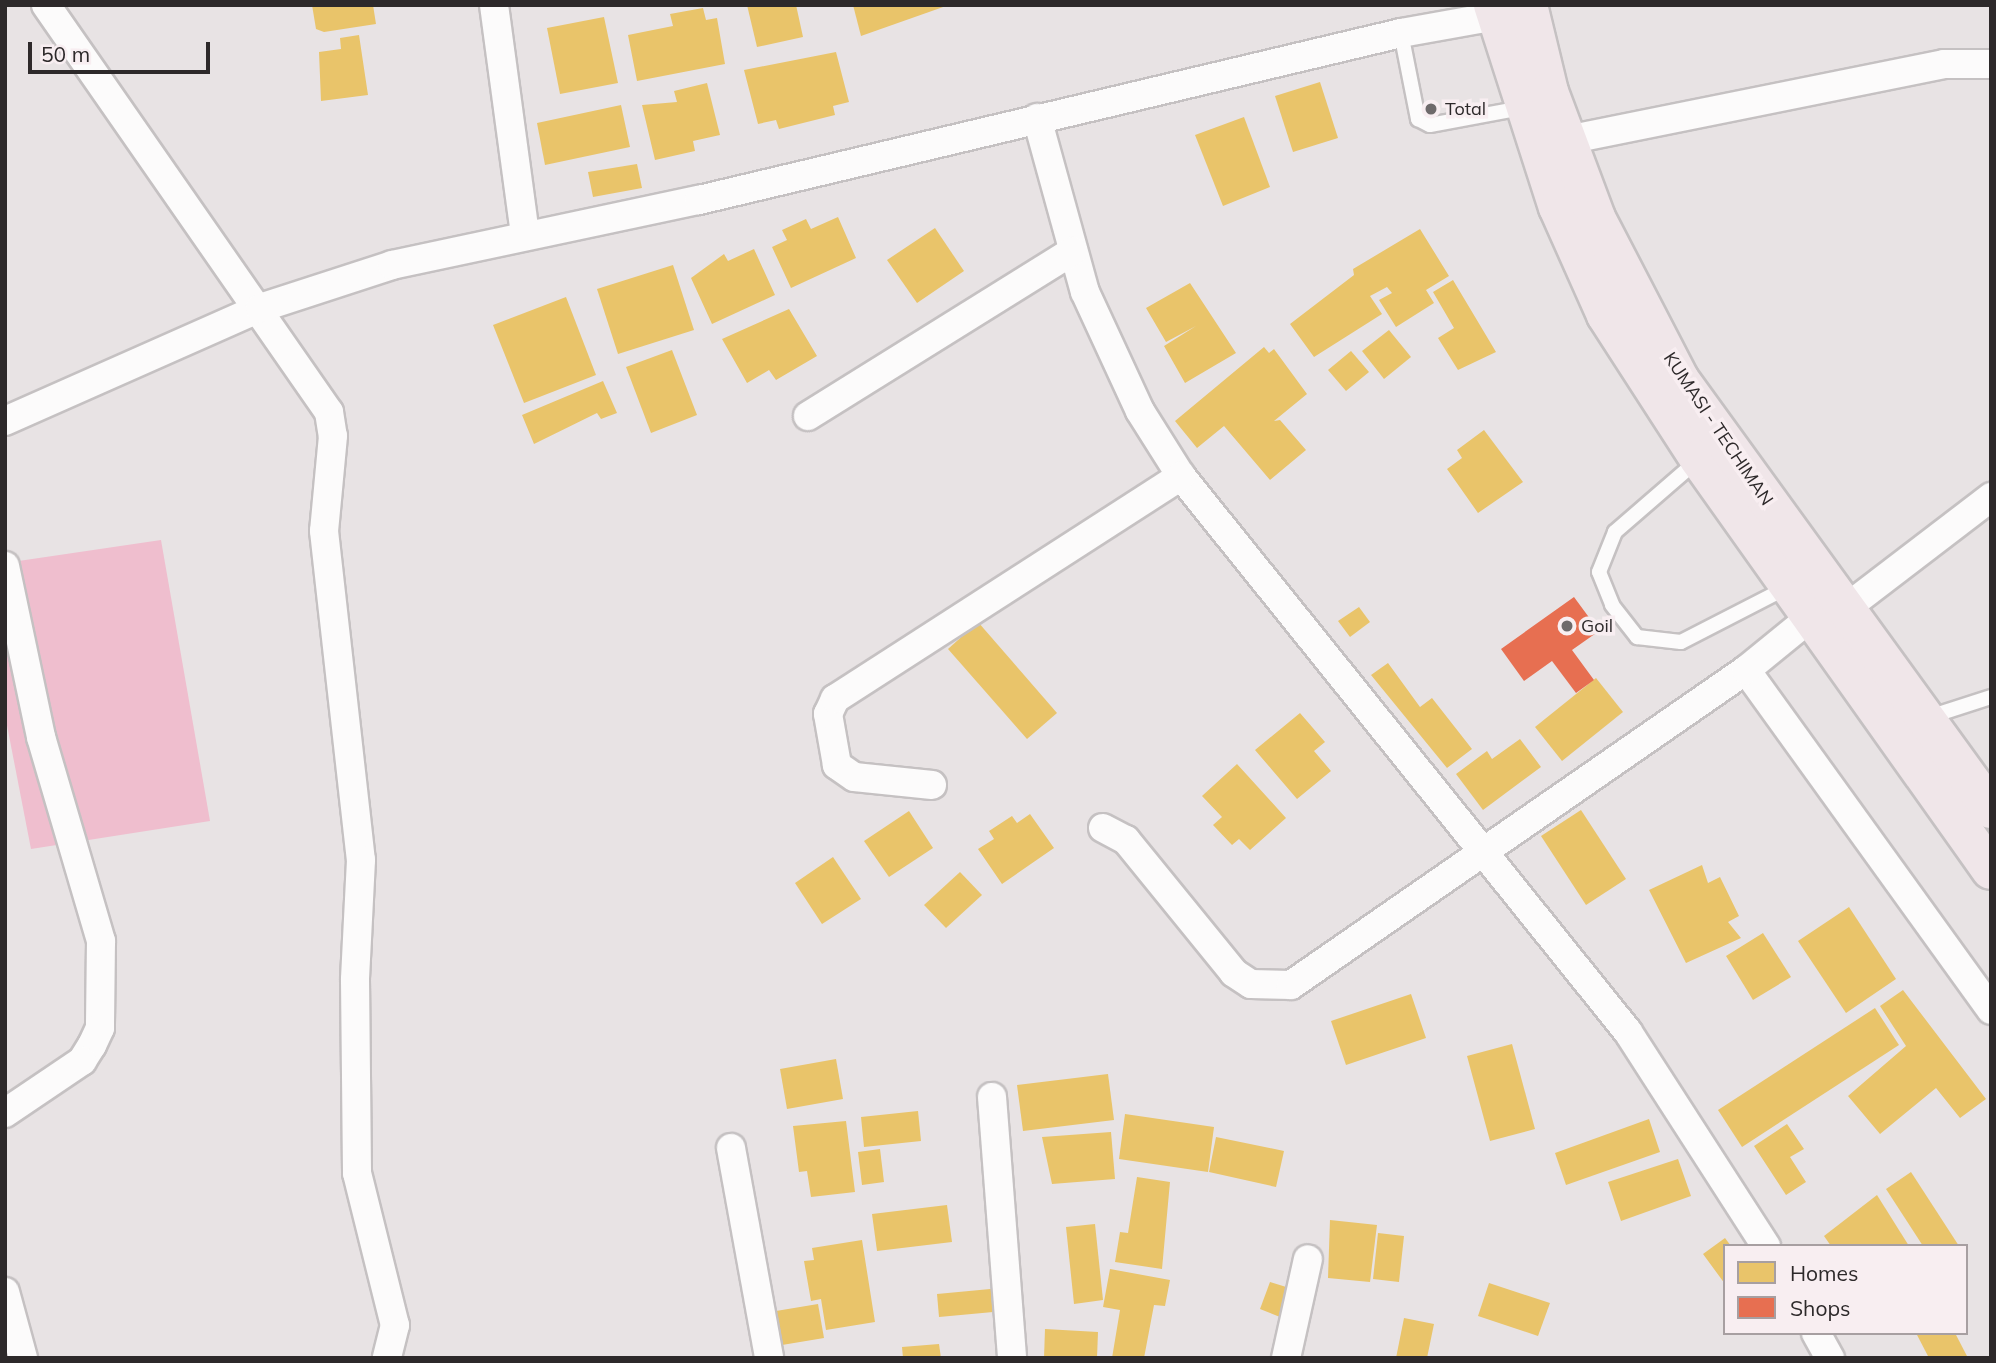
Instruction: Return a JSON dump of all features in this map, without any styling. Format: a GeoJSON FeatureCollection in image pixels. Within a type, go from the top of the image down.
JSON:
{"type":"FeatureCollection","features":[{"type":"Feature","properties":{"kind":"highway"},"geometry":{"type":"LineString","coordinates":[[1511,9],[1522,108],[1606,315],[1699,459],[1788,587],[1829,613],[1991,870]]}},
{"type":"Feature","properties":{"kind":"highway","name":"KUMASI - TECHIMAN"},"geometry":{"type":"LineString","coordinates":[[1511,9],[1567,140],[1596,218],[1681,380],[1829,613],[1927,717],[1991,810]]}},
{"type":"Feature","properties":{"kind":"street"},"geometry":{"type":"LineString","coordinates":[[46,5],[118,116],[260,308],[329,412],[333,436],[324,531],[361,860],[355,980],[357,1173],[394,1325],[387,1358]]}},
{"type":"Feature","properties":{"kind":"street"},"geometry":{"type":"LineString","coordinates":[[494,5],[525,233]]}},
{"type":"Feature","properties":{"kind":"street"},"geometry":{"type":"LineString","coordinates":[[5,421],[260,308],[392,265],[525,233],[699,200],[1037,118],[1511,9]]}},
{"type":"Feature","properties":{"kind":"street"},"geometry":{"type":"LineString","coordinates":[[1567,140],[1944,64],[1991,64]]}},
{"type":"Feature","properties":{"kind":"street"},"geometry":{"type":"LineString","coordinates":[[1037,118],[1073,251],[1134,400],[1181,476],[1628,1032],[1765,1244]]}},
{"type":"Feature","properties":{"kind":"street"},"geometry":{"type":"LineString","coordinates":[[808,416],[1073,251]]}},
{"type":"Feature","properties":{"kind":"street"},"geometry":{"type":"LineString","coordinates":[[932,785],[854,777],[837,765],[828,714],[835,699],[1181,476]]}},
{"type":"Feature","properties":{"kind":"street"},"geometry":{"type":"LineString","coordinates":[[1103,828],[1126,840],[1234,973],[1251,984],[1291,985],[1315,974],[1483,850],[1829,613],[1991,497]]}},
{"type":"Feature","properties":{"kind":"street"},"geometry":{"type":"LineString","coordinates":[[5,566],[41,737],[101,941],[100,1028],[92,1045],[82,1061],[5,1113]]}},
{"type":"Feature","properties":{"kind":"street"},"geometry":{"type":"LineString","coordinates":[[1746,670],[1991,1010]]}},
{"type":"Feature","properties":{"kind":"street"},"geometry":{"type":"LineString","coordinates":[[992,1097],[1012,1358]]}},
{"type":"Feature","properties":{"kind":"street"},"geometry":{"type":"LineString","coordinates":[[731,1149],[769,1358]]}},
{"type":"Feature","properties":{"kind":"street"},"geometry":{"type":"LineString","coordinates":[[1286,1358],[1308,1259]]}},
{"type":"Feature","properties":{"kind":"street"},"geometry":{"type":"LineString","coordinates":[[5,1292],[23,1358]]}},
{"type":"Feature","properties":{"kind":"street"},"geometry":{"type":"LineString","coordinates":[[1817,1335],[1830,1358]]}},
{"type":"Feature","properties":{"kind":"lane"},"geometry":{"type":"LineString","coordinates":[[1401,33],[1418,119],[1430,125],[1522,108]]}},
{"type":"Feature","properties":{"kind":"lane"},"geometry":{"type":"LineString","coordinates":[[1699,459],[1615,531],[1599,572],[1612,605],[1637,636],[1681,642],[1788,587]]}},
{"type":"Feature","properties":{"kind":"lane"},"geometry":{"type":"LineString","coordinates":[[1927,717],[1991,697]]}},
{"type":"Feature","properties":{"kind":"shaded area"},"geometry":{"type":"Polygon","coordinates":[[[161,540],[210,821],[31,849],[5,715],[5,563],[161,540]]]}},
{"type":"Feature","properties":{"kind":"building: Homes"},"geometry":{"type":"Polygon","coordinates":[[[312,5],[373,5],[376,24],[324,32],[316,29],[312,5]]]}},
{"type":"Feature","properties":{"kind":"building: Homes"},"geometry":{"type":"Polygon","coordinates":[[[747,5],[796,5],[803,37],[757,47],[747,5]]]}},
{"type":"Feature","properties":{"kind":"building: Homes"},"geometry":{"type":"Polygon","coordinates":[[[853,5],[946,5],[946,6],[861,36],[853,5]]]}},
{"type":"Feature","properties":{"kind":"building: Homes"},"geometry":{"type":"Polygon","coordinates":[[[703,8],[706,20],[717,18],[725,64],[637,81],[628,35],[673,26],[670,14],[703,8]]]}},
{"type":"Feature","properties":{"kind":"building: Homes"},"geometry":{"type":"Polygon","coordinates":[[[604,17],[618,83],[560,94],[547,28],[604,17]]]}},
{"type":"Feature","properties":{"kind":"building: Homes"},"geometry":{"type":"Polygon","coordinates":[[[359,35],[368,95],[321,101],[319,52],[341,49],[340,38],[359,35]]]}},
{"type":"Feature","properties":{"kind":"building: Homes"},"geometry":{"type":"Polygon","coordinates":[[[836,52],[849,102],[833,106],[835,115],[779,129],[776,120],[758,124],[744,70],[836,52]]]}},
{"type":"Feature","properties":{"kind":"building: Homes"},"geometry":{"type":"Polygon","coordinates":[[[1320,82],[1338,138],[1293,152],[1275,96],[1320,82]]]}},
{"type":"Feature","properties":{"kind":"building: Homes"},"geometry":{"type":"Polygon","coordinates":[[[707,83],[720,135],[693,141],[695,151],[655,160],[642,105],[677,102],[674,91],[707,83]]]}},
{"type":"Feature","properties":{"kind":"building: Homes"},"geometry":{"type":"Polygon","coordinates":[[[621,105],[630,147],[545,165],[537,123],[621,105]]]}},
{"type":"Feature","properties":{"kind":"building: Homes"},"geometry":{"type":"Polygon","coordinates":[[[1244,117],[1270,187],[1223,206],[1195,135],[1244,117]]]}},
{"type":"Feature","properties":{"kind":"building: Homes"},"geometry":{"type":"Polygon","coordinates":[[[637,164],[642,188],[593,197],[588,172],[637,164]]]}},
{"type":"Feature","properties":{"kind":"building: Homes"},"geometry":{"type":"Polygon","coordinates":[[[838,217],[856,258],[791,288],[772,247],[787,240],[782,230],[806,219],[811,229],[838,217]]]}},
{"type":"Feature","properties":{"kind":"building: Homes"},"geometry":{"type":"Polygon","coordinates":[[[935,228],[964,271],[917,303],[887,260],[935,228]]]}},
{"type":"Feature","properties":{"kind":"building: Homes"},"geometry":{"type":"Polygon","coordinates":[[[1420,229],[1449,276],[1426,290],[1434,303],[1396,327],[1379,300],[1392,293],[1387,287],[1370,296],[1382,314],[1314,357],[1290,324],[1354,275],[1353,269],[1420,229]]]}},
{"type":"Feature","properties":{"kind":"building: Homes"},"geometry":{"type":"Polygon","coordinates":[[[754,249],[775,295],[712,324],[691,278],[724,254],[728,261],[754,249]]]}},
{"type":"Feature","properties":{"kind":"building: Homes"},"geometry":{"type":"Polygon","coordinates":[[[673,265],[694,330],[618,354],[597,289],[673,265]]]}},
{"type":"Feature","properties":{"kind":"building: Homes"},"geometry":{"type":"Polygon","coordinates":[[[1453,280],[1496,352],[1458,370],[1438,338],[1454,328],[1433,292],[1453,280]]]}},
{"type":"Feature","properties":{"kind":"building: Homes"},"geometry":{"type":"Polygon","coordinates":[[[1190,283],[1236,353],[1185,383],[1164,346],[1196,326],[1166,342],[1146,308],[1190,283]]]}},
{"type":"Feature","properties":{"kind":"building: Homes"},"geometry":{"type":"Polygon","coordinates":[[[566,297],[596,375],[524,403],[493,325],[566,297]]]}},
{"type":"Feature","properties":{"kind":"building: Homes"},"geometry":{"type":"Polygon","coordinates":[[[789,309],[817,356],[776,380],[769,370],[747,383],[722,339],[789,309]]]}},
{"type":"Feature","properties":{"kind":"building: Homes"},"geometry":{"type":"Polygon","coordinates":[[[1389,330],[1411,357],[1384,379],[1362,351],[1389,330]]]}},
{"type":"Feature","properties":{"kind":"building: Homes"},"geometry":{"type":"Polygon","coordinates":[[[1264,347],[1269,353],[1274,349],[1307,394],[1274,421],[1280,420],[1306,450],[1270,480],[1224,426],[1197,448],[1175,421],[1264,347]]]}},
{"type":"Feature","properties":{"kind":"building: Homes"},"geometry":{"type":"Polygon","coordinates":[[[672,350],[697,415],[651,433],[626,367],[672,350]]]}},
{"type":"Feature","properties":{"kind":"building: Homes"},"geometry":{"type":"Polygon","coordinates":[[[1351,351],[1369,372],[1346,391],[1328,370],[1351,351]]]}},
{"type":"Feature","properties":{"kind":"building: Homes"},"geometry":{"type":"Polygon","coordinates":[[[603,381],[617,413],[601,419],[597,413],[534,444],[522,415],[603,381]]]}},
{"type":"Feature","properties":{"kind":"building: Homes"},"geometry":{"type":"Polygon","coordinates":[[[1484,430],[1523,482],[1478,513],[1447,469],[1462,458],[1457,450],[1484,430]]]}},
{"type":"Feature","properties":{"kind":"building: Homes"},"geometry":{"type":"Polygon","coordinates":[[[1359,607],[1370,622],[1350,637],[1338,621],[1359,607]]]}},
{"type":"Feature","properties":{"kind":"building: Homes"},"geometry":{"type":"Polygon","coordinates":[[[978,622],[1057,713],[1027,739],[948,649],[978,622]]]}},
{"type":"Feature","properties":{"kind":"building: Homes"},"geometry":{"type":"Polygon","coordinates":[[[1388,663],[1420,707],[1432,698],[1472,749],[1447,768],[1371,675],[1388,663]]]}},
{"type":"Feature","properties":{"kind":"building: Homes"},"geometry":{"type":"Polygon","coordinates":[[[1596,678],[1623,712],[1562,761],[1535,727],[1596,678]]]}},
{"type":"Feature","properties":{"kind":"building: Homes"},"geometry":{"type":"Polygon","coordinates":[[[1300,713],[1325,742],[1314,751],[1331,771],[1297,799],[1255,750],[1300,713]]]}},
{"type":"Feature","properties":{"kind":"building: Homes"},"geometry":{"type":"Polygon","coordinates":[[[1520,739],[1541,767],[1483,810],[1456,774],[1487,751],[1492,759],[1520,739]]]}},
{"type":"Feature","properties":{"kind":"building: Homes"},"geometry":{"type":"Polygon","coordinates":[[[1237,764],[1286,818],[1250,850],[1239,839],[1232,845],[1213,825],[1222,817],[1202,796],[1237,764]]]}},
{"type":"Feature","properties":{"kind":"building: Homes"},"geometry":{"type":"Polygon","coordinates":[[[1581,810],[1626,879],[1586,905],[1541,836],[1581,810]]]}},
{"type":"Feature","properties":{"kind":"building: Homes"},"geometry":{"type":"Polygon","coordinates":[[[909,811],[933,848],[889,877],[864,841],[909,811]]]}},
{"type":"Feature","properties":{"kind":"building: Homes"},"geometry":{"type":"Polygon","coordinates":[[[1030,814],[1054,848],[1002,884],[978,849],[994,839],[989,831],[1012,816],[1017,823],[1030,814]]]}},
{"type":"Feature","properties":{"kind":"building: Homes"},"geometry":{"type":"Polygon","coordinates":[[[833,857],[861,899],[822,924],[795,883],[833,857]]]}},
{"type":"Feature","properties":{"kind":"building: Homes"},"geometry":{"type":"Polygon","coordinates":[[[1702,865],[1708,883],[1720,877],[1739,916],[1728,922],[1741,938],[1686,963],[1649,890],[1702,865]]]}},
{"type":"Feature","properties":{"kind":"building: Homes"},"geometry":{"type":"Polygon","coordinates":[[[960,872],[982,895],[946,928],[924,905],[960,872]]]}},
{"type":"Feature","properties":{"kind":"building: Homes"},"geometry":{"type":"Polygon","coordinates":[[[1849,907],[1896,979],[1846,1013],[1798,941],[1849,907]]]}},
{"type":"Feature","properties":{"kind":"building: Homes"},"geometry":{"type":"Polygon","coordinates":[[[1763,933],[1791,977],[1753,1000],[1726,956],[1763,933]]]}},
{"type":"Feature","properties":{"kind":"building: Homes"},"geometry":{"type":"Polygon","coordinates":[[[1903,990],[1986,1099],[1960,1118],[1936,1088],[1880,1134],[1848,1096],[1906,1046],[1880,1006],[1903,990]]]}},
{"type":"Feature","properties":{"kind":"building: Homes"},"geometry":{"type":"Polygon","coordinates":[[[1411,994],[1426,1038],[1346,1065],[1331,1021],[1411,994]]]}},
{"type":"Feature","properties":{"kind":"building: Homes"},"geometry":{"type":"Polygon","coordinates":[[[1875,1008],[1899,1045],[1742,1147],[1718,1110],[1875,1008]]]}},
{"type":"Feature","properties":{"kind":"building: Homes"},"geometry":{"type":"Polygon","coordinates":[[[1512,1044],[1535,1129],[1490,1141],[1467,1056],[1512,1044]]]}},
{"type":"Feature","properties":{"kind":"building: Homes"},"geometry":{"type":"Polygon","coordinates":[[[836,1059],[843,1099],[787,1109],[780,1069],[836,1059]]]}},
{"type":"Feature","properties":{"kind":"building: Homes"},"geometry":{"type":"Polygon","coordinates":[[[1108,1074],[1114,1120],[1023,1131],[1017,1085],[1108,1074]]]}},
{"type":"Feature","properties":{"kind":"building: Homes"},"geometry":{"type":"Polygon","coordinates":[[[918,1111],[921,1141],[864,1147],[861,1117],[918,1111]]]}},
{"type":"Feature","properties":{"kind":"building: Homes"},"geometry":{"type":"Polygon","coordinates":[[[1125,1114],[1214,1127],[1208,1172],[1119,1159],[1125,1114]]]}},
{"type":"Feature","properties":{"kind":"building: Homes"},"geometry":{"type":"Polygon","coordinates":[[[1649,1119],[1660,1152],[1566,1185],[1555,1153],[1649,1119]]]}},
{"type":"Feature","properties":{"kind":"building: Homes"},"geometry":{"type":"Polygon","coordinates":[[[846,1121],[855,1192],[811,1197],[807,1171],[799,1172],[793,1126],[846,1121]]]}},
{"type":"Feature","properties":{"kind":"building: Homes"},"geometry":{"type":"Polygon","coordinates":[[[1787,1124],[1804,1149],[1790,1157],[1806,1182],[1786,1195],[1754,1146],[1787,1124]]]}},
{"type":"Feature","properties":{"kind":"building: Homes"},"geometry":{"type":"Polygon","coordinates":[[[1111,1132],[1115,1179],[1052,1184],[1042,1137],[1111,1132]]]}},
{"type":"Feature","properties":{"kind":"building: Homes"},"geometry":{"type":"Polygon","coordinates":[[[1216,1137],[1284,1151],[1276,1187],[1209,1172],[1216,1137]]]}},
{"type":"Feature","properties":{"kind":"building: Homes"},"geometry":{"type":"Polygon","coordinates":[[[880,1149],[884,1182],[862,1185],[858,1152],[880,1149]]]}},
{"type":"Feature","properties":{"kind":"building: Homes"},"geometry":{"type":"Polygon","coordinates":[[[1678,1159],[1691,1196],[1621,1221],[1608,1182],[1678,1159]]]}},
{"type":"Feature","properties":{"kind":"building: Homes"},"geometry":{"type":"Polygon","coordinates":[[[1911,1172],[1958,1244],[1922,1244],[1886,1189],[1911,1172]]]}},
{"type":"Feature","properties":{"kind":"building: Homes"},"geometry":{"type":"Polygon","coordinates":[[[1137,1177],[1170,1182],[1162,1269],[1115,1262],[1120,1232],[1128,1233],[1137,1177]]]}},
{"type":"Feature","properties":{"kind":"building: Homes"},"geometry":{"type":"Polygon","coordinates":[[[1877,1195],[1908,1244],[1830,1244],[1824,1236],[1877,1195]]]}},
{"type":"Feature","properties":{"kind":"building: Homes"},"geometry":{"type":"Polygon","coordinates":[[[947,1205],[952,1242],[877,1251],[872,1214],[947,1205]]]}},
{"type":"Feature","properties":{"kind":"building: Homes"},"geometry":{"type":"Polygon","coordinates":[[[1330,1220],[1377,1225],[1370,1282],[1328,1278],[1330,1220]]]}},
{"type":"Feature","properties":{"kind":"building: Homes"},"geometry":{"type":"Polygon","coordinates":[[[1095,1224],[1103,1300],[1074,1304],[1066,1227],[1095,1224]]]}},
{"type":"Feature","properties":{"kind":"building: Homes"},"geometry":{"type":"Polygon","coordinates":[[[1378,1233],[1404,1236],[1399,1282],[1373,1279],[1378,1233]]]}},
{"type":"Feature","properties":{"kind":"building: Homes"},"geometry":{"type":"Polygon","coordinates":[[[1725,1238],[1730,1244],[1723,1244],[1723,1281],[1703,1254],[1725,1238]]]}},
{"type":"Feature","properties":{"kind":"building: Homes"},"geometry":{"type":"Polygon","coordinates":[[[862,1240],[875,1322],[826,1330],[821,1299],[811,1301],[804,1261],[814,1260],[812,1248],[862,1240]]]}},
{"type":"Feature","properties":{"kind":"building: Homes"},"geometry":{"type":"Polygon","coordinates":[[[1110,1269],[1170,1280],[1165,1306],[1154,1305],[1144,1358],[1112,1358],[1120,1310],[1103,1307],[1110,1269]]]}},
{"type":"Feature","properties":{"kind":"building: Homes"},"geometry":{"type":"Polygon","coordinates":[[[1270,1282],[1296,1290],[1285,1319],[1260,1309],[1270,1282]]]}},
{"type":"Feature","properties":{"kind":"building: Homes"},"geometry":{"type":"Polygon","coordinates":[[[1489,1283],[1550,1303],[1538,1336],[1478,1316],[1489,1283]]]}},
{"type":"Feature","properties":{"kind":"building: Homes"},"geometry":{"type":"Polygon","coordinates":[[[1001,1288],[1004,1311],[939,1317],[937,1294],[1001,1288]]]}},
{"type":"Feature","properties":{"kind":"building: Homes"},"geometry":{"type":"Polygon","coordinates":[[[818,1304],[824,1338],[782,1345],[776,1311],[818,1304]]]}},
{"type":"Feature","properties":{"kind":"building: Homes"},"geometry":{"type":"Polygon","coordinates":[[[1404,1318],[1434,1324],[1427,1358],[1396,1358],[1404,1318]]]}},
{"type":"Feature","properties":{"kind":"building: Homes"},"geometry":{"type":"Polygon","coordinates":[[[1045,1329],[1098,1332],[1097,1358],[1044,1358],[1045,1329]]]}},
{"type":"Feature","properties":{"kind":"building: Homes"},"geometry":{"type":"Polygon","coordinates":[[[1917,1335],[1956,1335],[1968,1358],[1929,1358],[1917,1335]]]}},
{"type":"Feature","properties":{"kind":"building: Homes"},"geometry":{"type":"Polygon","coordinates":[[[939,1344],[941,1358],[903,1358],[902,1347],[939,1344]]]}},
{"type":"Feature","properties":{"kind":"building: Shops"},"geometry":{"type":"Polygon","coordinates":[[[1574,597],[1599,631],[1572,650],[1594,680],[1576,693],[1552,661],[1524,681],[1501,649],[1574,597]]]}},
{"type":"Feature","properties":{"kind":"place","name":"Total"},"geometry":{"type":"Point","coordinates":[1431,109]}},
{"type":"Feature","properties":{"kind":"place","name":"Goil"},"geometry":{"type":"Point","coordinates":[1567,626]}}]}
